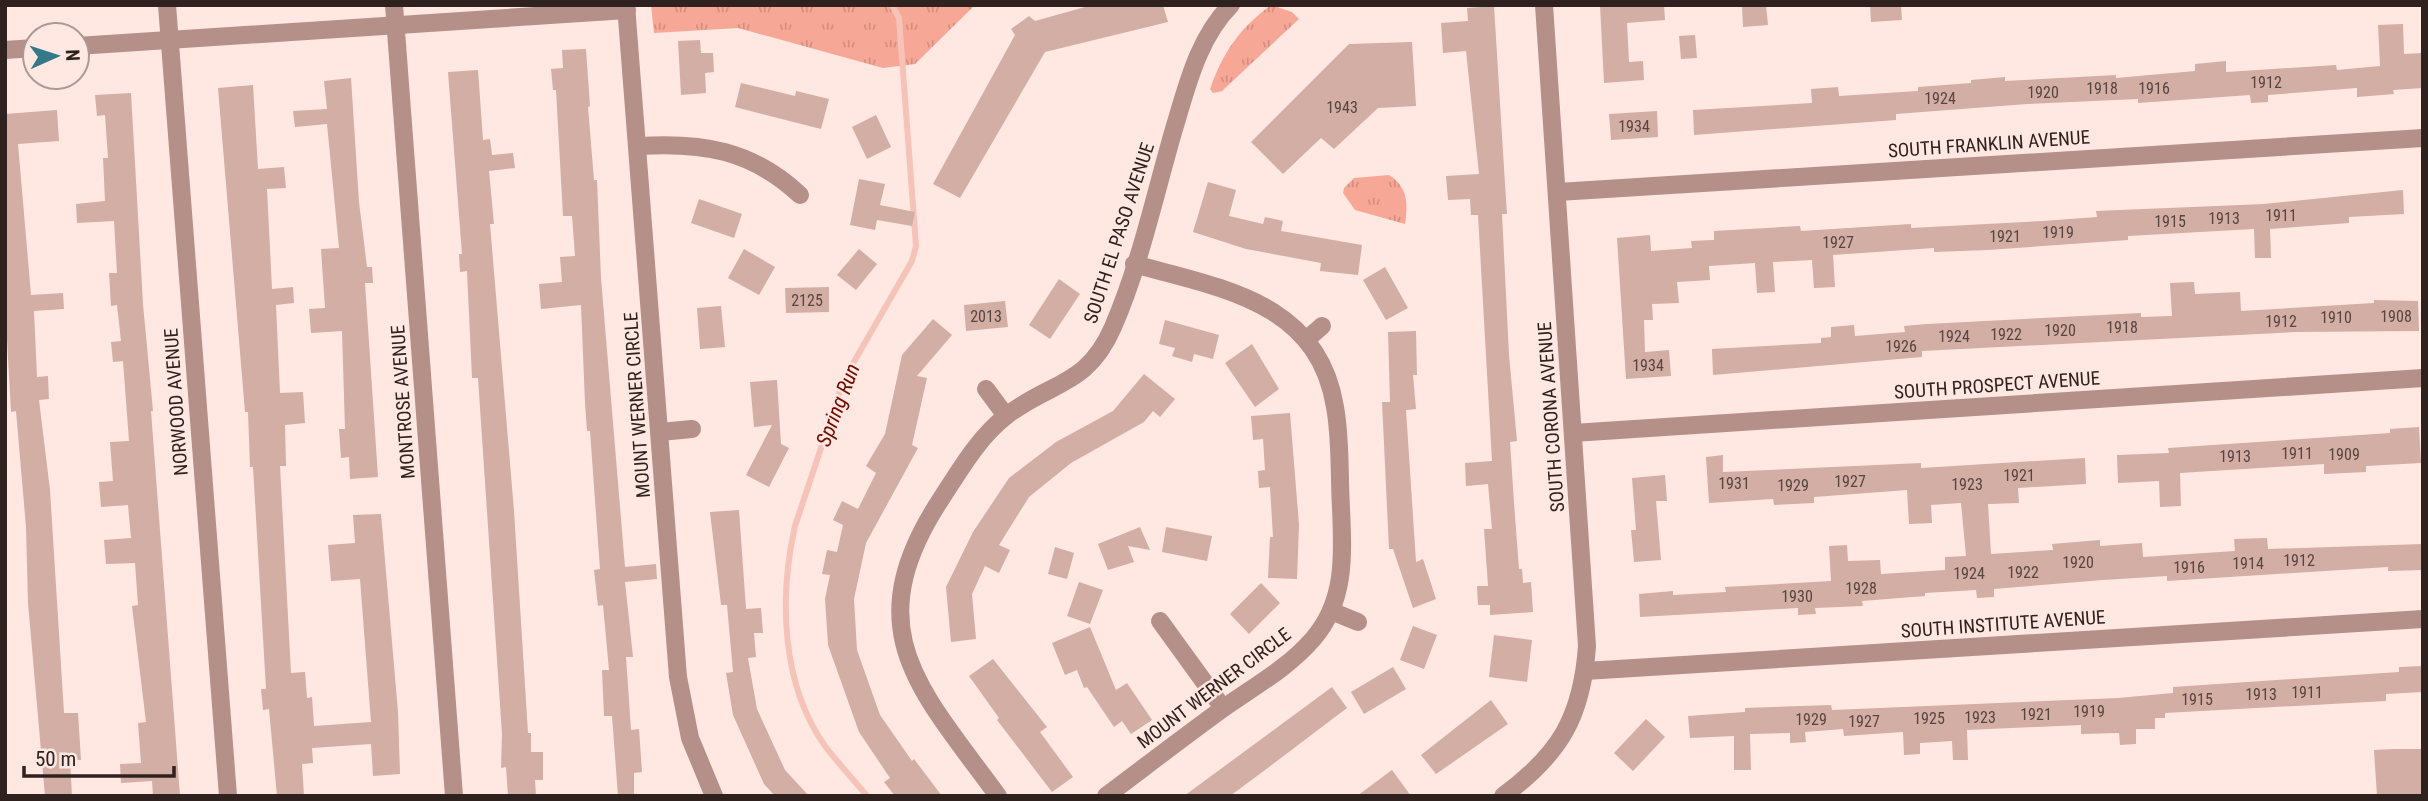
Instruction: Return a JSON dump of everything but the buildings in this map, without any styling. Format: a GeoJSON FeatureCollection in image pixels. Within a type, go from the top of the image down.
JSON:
{"type":"FeatureCollection","features":[{"type":"Feature","properties":{"kind":"street","name":"NORWOOD AVENUE"},"geometry":{"type":"LineString","coordinates":[[167,5],[228,796]]}},
{"type":"Feature","properties":{"kind":"street","name":"MONTROSE AVENUE"},"geometry":{"type":"LineString","coordinates":[[394,5],[454,796]]}},
{"type":"Feature","properties":{"kind":"street","name":"SOUTH EL PASO AVENUE"},"geometry":{"type":"LineString","coordinates":[[998,796],[914,678],[905,655],[901,610],[910,560],[922,530],[978,443],[1006,416],[1072,381],[1090,364],[1114,326],[1199,51],[1213,27],[1231,5]]}},
{"type":"Feature","properties":{"kind":"street","name":"SOUTH CORONA AVENUE"},"geometry":{"type":"LineString","coordinates":[[1503,796],[1543,763],[1559,744],[1581,697],[1586,671],[1587,646],[1544,5]]}},
{"type":"Feature","properties":{"kind":"street"},"geometry":{"type":"LineString","coordinates":[[91,45],[396,26],[626,8]]}},
{"type":"Feature","properties":{"kind":"street","name":"MOUNT WERNER CIRCLE"},"geometry":{"type":"LineString","coordinates":[[626,8],[682,706],[690,738],[713,796]]}},
{"type":"Feature","properties":{"kind":"street","name":"SOUTH FRANKLIN AVENUE"},"geometry":{"type":"LineString","coordinates":[[1558,192],[2423,138]]}},
{"type":"Feature","properties":{"kind":"street"},"geometry":{"type":"LineString","coordinates":[[639,146],[695,144],[718,149],[785,182],[800,195]]}},
{"type":"Feature","properties":{"kind":"street","name":"MOUNT WERNER CIRCLE"},"geometry":{"type":"LineString","coordinates":[[1106,796],[1299,653],[1314,638],[1331,611],[1341,576],[1343,554],[1336,408],[1324,367],[1306,340],[1279,314],[1240,294],[1134,264]]}},
{"type":"Feature","properties":{"kind":"street"},"geometry":{"type":"LineString","coordinates":[[1306,340],[1322,326]]}},
{"type":"Feature","properties":{"kind":"street","name":"SOUTH PROSPECT AVENUE"},"geometry":{"type":"LineString","coordinates":[[1573,433],[2423,378]]}},
{"type":"Feature","properties":{"kind":"street"},"geometry":{"type":"LineString","coordinates":[[986,389],[1006,416]]}},
{"type":"Feature","properties":{"kind":"street"},"geometry":{"type":"LineString","coordinates":[[660,432],[692,429]]}},
{"type":"Feature","properties":{"kind":"street"},"geometry":{"type":"LineString","coordinates":[[1331,611],[1357,622]]}},
{"type":"Feature","properties":{"kind":"street","name":"SOUTH INSTITUTE AVENUE"},"geometry":{"type":"LineString","coordinates":[[1586,671],[2423,619]]}},
{"type":"Feature","properties":{"kind":"street"},"geometry":{"type":"LineString","coordinates":[[1160,621],[1223,708]]}},
{"type":"Feature","properties":{"kind":"green space"},"geometry":{"type":"Polygon","coordinates":[[[651,5],[975,5],[915,64],[883,68],[738,28],[654,33],[651,5]]]}},
{"type":"Feature","properties":{"kind":"green space"},"geometry":{"type":"Polygon","coordinates":[[[1271,5],[1292,12],[1299,19],[1222,91],[1213,93],[1210,89],[1215,76],[1233,42],[1271,5]]]}},
{"type":"Feature","properties":{"kind":"green space"},"geometry":{"type":"Polygon","coordinates":[[[1389,175],[1400,185],[1405,196],[1405,224],[1355,210],[1343,193],[1344,188],[1354,178],[1389,175]]]}},
{"type":"Feature","properties":{"kind":"waterway","name":"Spring Run"},"geometry":{"type":"LineString","coordinates":[[867,796],[825,746],[810,722],[792,668],[786,610],[795,526],[844,379],[912,261],[916,246],[899,18],[892,5]]}}]}
